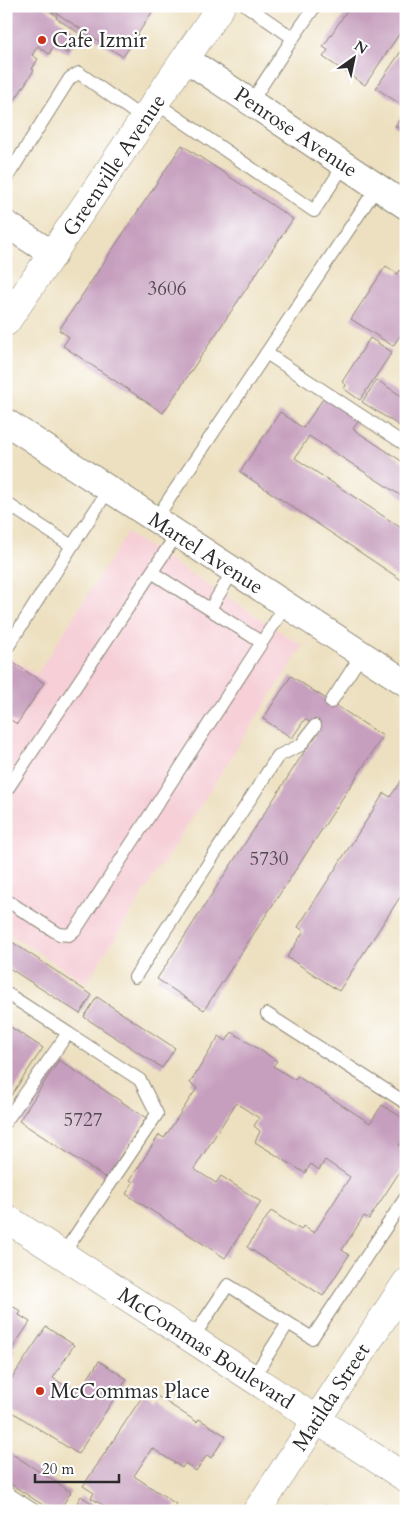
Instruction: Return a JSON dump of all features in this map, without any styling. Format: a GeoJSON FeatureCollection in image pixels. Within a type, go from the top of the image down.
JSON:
{"type":"FeatureCollection","features":[{"type":"Feature","properties":{"kind":"street","name":"Greenville Avenue"},"geometry":{"type":"LineString","coordinates":[[6,322],[54,255],[221,6]]}},
{"type":"Feature","properties":{"kind":"street","name":"Penrose Avenue"},"geometry":{"type":"LineString","coordinates":[[186,59],[406,206]]}},
{"type":"Feature","properties":{"kind":"street"},"geometry":{"type":"LineString","coordinates":[[6,224],[54,255]]}},
{"type":"Feature","properties":{"kind":"street","name":"Martel Avenue"},"geometry":{"type":"LineString","coordinates":[[6,422],[406,683]]}},
{"type":"Feature","properties":{"kind":"street","name":"McCommas Boulevard"},"geometry":{"type":"LineString","coordinates":[[6,1218],[406,1478]]}},
{"type":"Feature","properties":{"kind":"street","name":"Matilda Street"},"geometry":{"type":"LineString","coordinates":[[256,1511],[406,1283]]}},
{"type":"Feature","properties":{"kind":"lane"},"geometry":{"type":"LineString","coordinates":[[247,6],[293,38]]}},
{"type":"Feature","properties":{"kind":"lane"},"geometry":{"type":"LineString","coordinates":[[251,102],[315,6]]}},
{"type":"Feature","properties":{"kind":"lane"},"geometry":{"type":"LineString","coordinates":[[7,177],[70,78],[79,74],[150,111],[314,211],[344,165]]}},
{"type":"Feature","properties":{"kind":"lane"},"geometry":{"type":"LineString","coordinates":[[155,520],[377,187]]}},
{"type":"Feature","properties":{"kind":"lane"},"geometry":{"type":"LineString","coordinates":[[266,353],[406,445]]}},
{"type":"Feature","properties":{"kind":"lane"},"geometry":{"type":"LineString","coordinates":[[9,646],[109,489]]}},
{"type":"Feature","properties":{"kind":"lane"},"geometry":{"type":"LineString","coordinates":[[6,502],[72,546]]}},
{"type":"Feature","properties":{"kind":"lane"},"geometry":{"type":"LineString","coordinates":[[6,791],[177,534]]}},
{"type":"Feature","properties":{"kind":"lane"},"geometry":{"type":"LineString","coordinates":[[210,609],[233,571]]}},
{"type":"Feature","properties":{"kind":"lane"},"geometry":{"type":"LineString","coordinates":[[153,572],[261,642]]}},
{"type":"Feature","properties":{"kind":"lane"},"geometry":{"type":"LineString","coordinates":[[6,900],[59,934],[69,935],[76,929],[286,605]]}},
{"type":"Feature","properties":{"kind":"lane"},"geometry":{"type":"LineString","coordinates":[[331,702],[362,654]]}},
{"type":"Feature","properties":{"kind":"lane"},"geometry":{"type":"LineString","coordinates":[[135,977],[278,756],[301,745],[314,726]]}},
{"type":"Feature","properties":{"kind":"lane"},"geometry":{"type":"LineString","coordinates":[[6,993],[140,1080],[157,1114],[63,1254]]}},
{"type":"Feature","properties":{"kind":"lane"},"geometry":{"type":"LineString","coordinates":[[267,1014],[406,1103]]}},
{"type":"Feature","properties":{"kind":"lane"},"geometry":{"type":"LineString","coordinates":[[6,1122],[68,1033]]}},
{"type":"Feature","properties":{"kind":"lane"},"geometry":{"type":"LineString","coordinates":[[192,1339],[228,1285],[312,1338],[406,1197]]}},
{"type":"Feature","properties":{"kind":"lane"},"geometry":{"type":"LineString","coordinates":[[253,1378],[288,1323]]}},
{"type":"Feature","properties":{"kind":"lane"},"geometry":{"type":"LineString","coordinates":[[6,1492],[36,1511]]}},
{"type":"Feature","properties":{"kind":"shaded area"},"geometry":{"type":"Polygon","coordinates":[[[6,254],[16,260],[6,274],[6,254]]]}},
{"type":"Feature","properties":{"kind":"shaded area"},"geometry":{"type":"Polygon","coordinates":[[[127,533],[303,646],[86,983],[6,932],[6,655],[37,674],[127,533]]]}},
{"type":"Feature","properties":{"kind":"building","name":"Cafe Izmir"},"geometry":{"type":"Polygon","coordinates":[[[6,6],[43,6],[57,16],[56,18],[80,34],[68,54],[54,45],[49,54],[38,46],[32,55],[38,59],[32,69],[34,70],[6,114],[6,6]]]}},
{"type":"Feature","properties":{"kind":"building"},"geometry":{"type":"Polygon","coordinates":[[[46,6],[156,6],[123,57],[46,6]]]}},
{"type":"Feature","properties":{"kind":"building"},"geometry":{"type":"Polygon","coordinates":[[[350,6],[406,6],[406,24],[365,85],[323,57],[328,50],[323,47],[350,6]]]}},
{"type":"Feature","properties":{"kind":"building"},"geometry":{"type":"Polygon","coordinates":[[[406,44],[406,108],[376,88],[406,44]]]}},
{"type":"Feature","properties":{"kind":"building"},"geometry":{"type":"Polygon","coordinates":[[[406,110],[406,133],[395,126],[406,110]]]}},
{"type":"Feature","properties":{"kind":"building"},"geometry":{"type":"Polygon","coordinates":[[[182,145],[293,219],[163,413],[63,346],[69,337],[59,330],[182,145]]]}},
{"type":"Feature","properties":{"kind":"building"},"geometry":{"type":"Polygon","coordinates":[[[386,266],[398,274],[400,270],[406,274],[406,327],[393,346],[351,319],[386,266]]]}},
{"type":"Feature","properties":{"kind":"building"},"geometry":{"type":"Polygon","coordinates":[[[370,338],[392,352],[360,400],[344,389],[346,385],[342,382],[370,338]]]}},
{"type":"Feature","properties":{"kind":"building"},"geometry":{"type":"Polygon","coordinates":[[[377,380],[406,399],[406,430],[362,402],[377,380]]]}},
{"type":"Feature","properties":{"kind":"building"},"geometry":{"type":"Polygon","coordinates":[[[325,396],[359,420],[353,429],[406,464],[406,499],[309,436],[295,458],[406,531],[406,583],[240,472],[280,412],[303,428],[325,396]]]}},
{"type":"Feature","properties":{"kind":"building"},"geometry":{"type":"Polygon","coordinates":[[[6,658],[44,683],[17,724],[6,717],[6,658]]]}},
{"type":"Feature","properties":{"kind":"building"},"geometry":{"type":"Polygon","coordinates":[[[291,676],[383,736],[204,1010],[157,979],[319,729],[305,719],[292,738],[263,719],[291,676]]]}},
{"type":"Feature","properties":{"kind":"building"},"geometry":{"type":"Polygon","coordinates":[[[403,778],[406,780],[406,888],[339,991],[287,957],[304,931],[298,927],[384,793],[390,797],[403,778]]]}},
{"type":"Feature","properties":{"kind":"building"},"geometry":{"type":"Polygon","coordinates":[[[6,938],[92,995],[80,1014],[6,966],[6,938]]]}},
{"type":"Feature","properties":{"kind":"building"},"geometry":{"type":"Polygon","coordinates":[[[97,997],[175,1048],[162,1068],[84,1017],[97,997]]]}},
{"type":"Feature","properties":{"kind":"building"},"geometry":{"type":"Polygon","coordinates":[[[6,1024],[43,1048],[6,1103],[6,1024]]]}},
{"type":"Feature","properties":{"kind":"building"},"geometry":{"type":"Polygon","coordinates":[[[232,1032],[277,1061],[273,1066],[295,1080],[297,1076],[370,1123],[382,1105],[406,1120],[406,1134],[399,1145],[406,1149],[406,1162],[369,1219],[364,1216],[342,1250],[349,1255],[323,1296],[247,1247],[271,1211],[301,1230],[303,1226],[314,1233],[350,1177],[325,1160],[319,1170],[311,1164],[305,1173],[255,1142],[260,1131],[254,1126],[259,1118],[236,1103],[194,1169],[216,1183],[221,1176],[261,1202],[225,1258],[126,1194],[133,1182],[130,1180],[159,1135],[164,1138],[197,1088],[190,1083],[219,1036],[226,1041],[232,1032]]]}},
{"type":"Feature","properties":{"kind":"building"},"geometry":{"type":"Polygon","coordinates":[[[59,1060],[146,1118],[106,1178],[19,1121],[59,1060]]]}},
{"type":"Feature","properties":{"kind":"building"},"geometry":{"type":"Polygon","coordinates":[[[6,1303],[21,1311],[19,1315],[30,1322],[12,1349],[15,1351],[6,1364],[6,1303]]]}},
{"type":"Feature","properties":{"kind":"building","name":"McCommas Place"},"geometry":{"type":"Polygon","coordinates":[[[46,1327],[74,1345],[53,1378],[78,1394],[99,1361],[127,1379],[78,1454],[6,1408],[6,1387],[46,1327]]]}},
{"type":"Feature","properties":{"kind":"building"},"geometry":{"type":"Polygon","coordinates":[[[144,1394],[154,1400],[157,1396],[197,1422],[199,1419],[226,1436],[211,1458],[207,1455],[196,1471],[185,1463],[182,1468],[152,1448],[134,1476],[176,1504],[172,1511],[104,1511],[106,1507],[91,1498],[94,1493],[83,1486],[144,1394]]]}},
{"type":"Feature","properties":{"kind":"building"},"geometry":{"type":"Polygon","coordinates":[[[6,1450],[71,1492],[59,1511],[52,1511],[6,1481],[6,1450]]]}},
{"type":"Feature","properties":{"kind":"building"},"geometry":{"type":"Polygon","coordinates":[[[81,1496],[103,1511],[72,1511],[81,1496]]]}},
{"type":"Feature","properties":{"kind":"building"},"geometry":{"type":"Polygon","coordinates":[[[326,1505],[335,1511],[323,1511],[326,1505]]]}},
{"type":"Feature","properties":{"kind":"place","name":"Cafe Izmir"},"geometry":{"type":"Point","coordinates":[42,40]}},
{"type":"Feature","properties":{"kind":"place","name":"McCommas Place"},"geometry":{"type":"Point","coordinates":[40,1391]}}]}
